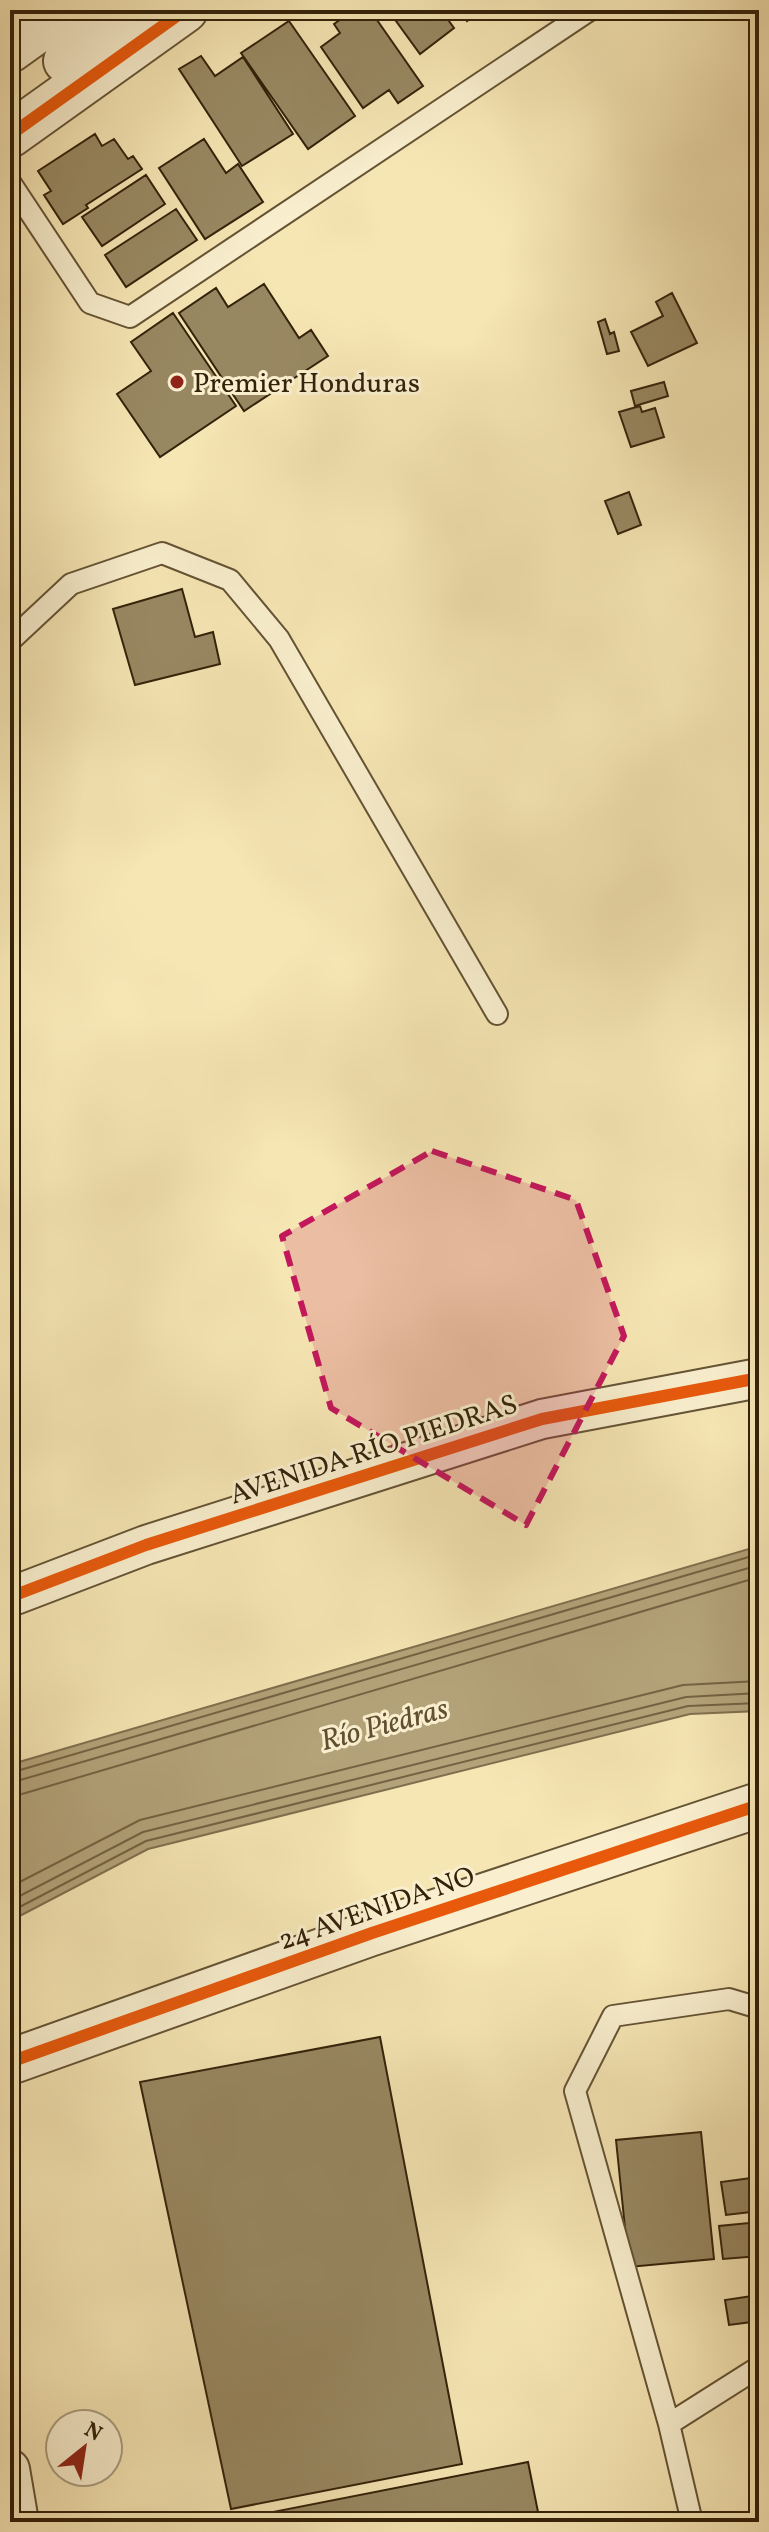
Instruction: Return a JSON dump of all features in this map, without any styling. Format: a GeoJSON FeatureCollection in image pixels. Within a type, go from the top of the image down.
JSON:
{"type":"FeatureCollection","features":[{"type":"Feature","properties":{"kind":"street"},"geometry":{"type":"LineString","coordinates":[[10,50],[66,10]]}},
{"type":"Feature","properties":{"kind":"street"},"geometry":{"type":"LineString","coordinates":[[10,135],[22,104],[39,82],[131,10]]}},
{"type":"Feature","properties":{"kind":"street"},"geometry":{"type":"LineString","coordinates":[[10,135],[185,10]]}},
{"type":"Feature","properties":{"kind":"street","name":"AVENIDA RÍO PIEDRAS"},"geometry":{"type":"LineString","coordinates":[[10,1597],[146,1545],[542,1419],[759,1378]]}},
{"type":"Feature","properties":{"kind":"street","name":"24 AVENIDA NO"},"geometry":{"type":"LineString","coordinates":[[10,2062],[372,1933],[759,1805]]}},
{"type":"Feature","properties":{"kind":"street"},"geometry":{"type":"LineString","coordinates":[[10,2469],[19,2522]]}},
{"type":"Feature","properties":{"kind":"lane"},"geometry":{"type":"LineString","coordinates":[[10,182],[90,303],[130,317],[590,10]]}},
{"type":"Feature","properties":{"kind":"lane"},"geometry":{"type":"LineString","coordinates":[[10,641],[71,584],[162,553],[230,580],[279,639],[497,1014]]}},
{"type":"Feature","properties":{"kind":"lane"},"geometry":{"type":"LineString","coordinates":[[692,2522],[669,2424],[575,2091],[613,2016],[729,1999],[759,2008]]}},
{"type":"Feature","properties":{"kind":"lane"},"geometry":{"type":"LineString","coordinates":[[669,2424],[759,2367]]}},
{"type":"Feature","properties":{"kind":"highlighted area"},"geometry":{"type":"Polygon","coordinates":[[[432,1151],[576,1200],[624,1336],[526,1525],[331,1408],[282,1236],[432,1151]]]}},
{"type":"Feature","properties":{"kind":"water","name":"Río Piedras"},"geometry":{"type":"Polygon","coordinates":[[[759,1546],[759,1711],[690,1714],[148,1849],[10,1921],[10,1767],[19,1762],[759,1546]]]}},
{"type":"Feature","properties":{"kind":"building"},"geometry":{"type":"Polygon","coordinates":[[[354,10],[370,10],[423,86],[398,103],[389,90],[363,108],[321,47],[340,33],[334,24],[354,10]]]}},
{"type":"Feature","properties":{"kind":"building"},"geometry":{"type":"Polygon","coordinates":[[[388,10],[441,10],[454,28],[420,54],[388,10]]]}},
{"type":"Feature","properties":{"kind":"building"},"geometry":{"type":"Polygon","coordinates":[[[460,10],[483,10],[467,21],[460,10]]]}},
{"type":"Feature","properties":{"kind":"building"},"geometry":{"type":"Polygon","coordinates":[[[289,21],[355,116],[308,149],[241,53],[289,21]]]}},
{"type":"Feature","properties":{"kind":"building"},"geometry":{"type":"Polygon","coordinates":[[[201,56],[215,76],[243,57],[293,134],[242,166],[179,69],[201,56]]]}},
{"type":"Feature","properties":{"kind":"building"},"geometry":{"type":"Polygon","coordinates":[[[95,134],[102,146],[114,139],[128,159],[133,156],[142,169],[86,205],[88,208],[63,224],[44,195],[51,191],[38,171],[95,134]]]}},
{"type":"Feature","properties":{"kind":"building"},"geometry":{"type":"Polygon","coordinates":[[[204,139],[226,173],[238,164],[263,202],[205,239],[159,168],[204,139]]]}},
{"type":"Feature","properties":{"kind":"building"},"geometry":{"type":"Polygon","coordinates":[[[146,175],[165,204],[102,246],[82,217],[146,175]]]}},
{"type":"Feature","properties":{"kind":"building"},"geometry":{"type":"Polygon","coordinates":[[[176,209],[197,240],[126,287],[105,255],[176,209]]]}},
{"type":"Feature","properties":{"kind":"building"},"geometry":{"type":"Polygon","coordinates":[[[264,284],[299,338],[311,330],[328,356],[244,411],[179,313],[216,288],[228,307],[264,284]]]}},
{"type":"Feature","properties":{"kind":"building"},"geometry":{"type":"Polygon","coordinates":[[[672,293],[697,343],[648,366],[631,332],[663,316],[656,302],[672,293]]]}},
{"type":"Feature","properties":{"kind":"building","name":"Premier Honduras"},"geometry":{"type":"Polygon","coordinates":[[[173,313],[236,406],[160,457],[117,394],[151,371],[131,342],[173,313]]]}},
{"type":"Feature","properties":{"kind":"building"},"geometry":{"type":"Polygon","coordinates":[[[605,319],[610,334],[614,332],[619,351],[607,354],[598,322],[605,319]]]}},
{"type":"Feature","properties":{"kind":"building"},"geometry":{"type":"Polygon","coordinates":[[[664,382],[668,396],[635,406],[631,391],[664,382]]]}},
{"type":"Feature","properties":{"kind":"building"},"geometry":{"type":"Polygon","coordinates":[[[640,406],[642,412],[655,408],[664,437],[631,447],[619,412],[640,406]]]}},
{"type":"Feature","properties":{"kind":"building"},"geometry":{"type":"Polygon","coordinates":[[[629,492],[641,525],[618,534],[605,501],[629,492]]]}},
{"type":"Feature","properties":{"kind":"building"},"geometry":{"type":"Polygon","coordinates":[[[182,589],[195,637],[213,632],[220,664],[135,685],[113,609],[182,589]]]}},
{"type":"Feature","properties":{"kind":"building"},"geometry":{"type":"Polygon","coordinates":[[[380,2037],[462,2464],[231,2509],[140,2082],[380,2037]]]}},
{"type":"Feature","properties":{"kind":"building"},"geometry":{"type":"Polygon","coordinates":[[[701,2132],[714,2259],[629,2267],[616,2140],[701,2132]]]}},
{"type":"Feature","properties":{"kind":"building"},"geometry":{"type":"Polygon","coordinates":[[[759,2177],[759,2211],[726,2215],[721,2182],[759,2177]]]}},
{"type":"Feature","properties":{"kind":"building"},"geometry":{"type":"Polygon","coordinates":[[[759,2222],[759,2256],[723,2259],[719,2226],[759,2222]]]}},
{"type":"Feature","properties":{"kind":"building"},"geometry":{"type":"Polygon","coordinates":[[[759,2295],[759,2321],[729,2325],[725,2300],[759,2295]]]}},
{"type":"Feature","properties":{"kind":"building"},"geometry":{"type":"Polygon","coordinates":[[[528,2462],[540,2522],[232,2522],[232,2520],[528,2462]]]}},
{"type":"Feature","properties":{"kind":"cycle path"},"geometry":{"type":"LineString","coordinates":[[10,135],[185,10]]}},
{"type":"Feature","properties":{"kind":"cycle path"},"geometry":{"type":"LineString","coordinates":[[10,1597],[146,1545],[542,1419],[759,1378]]}},
{"type":"Feature","properties":{"kind":"cycle path"},"geometry":{"type":"LineString","coordinates":[[10,2062],[372,1933],[759,1805]]}},
{"type":"Feature","properties":{"kind":"place","name":"Premier Honduras"},"geometry":{"type":"Point","coordinates":[177,382]}}]}
